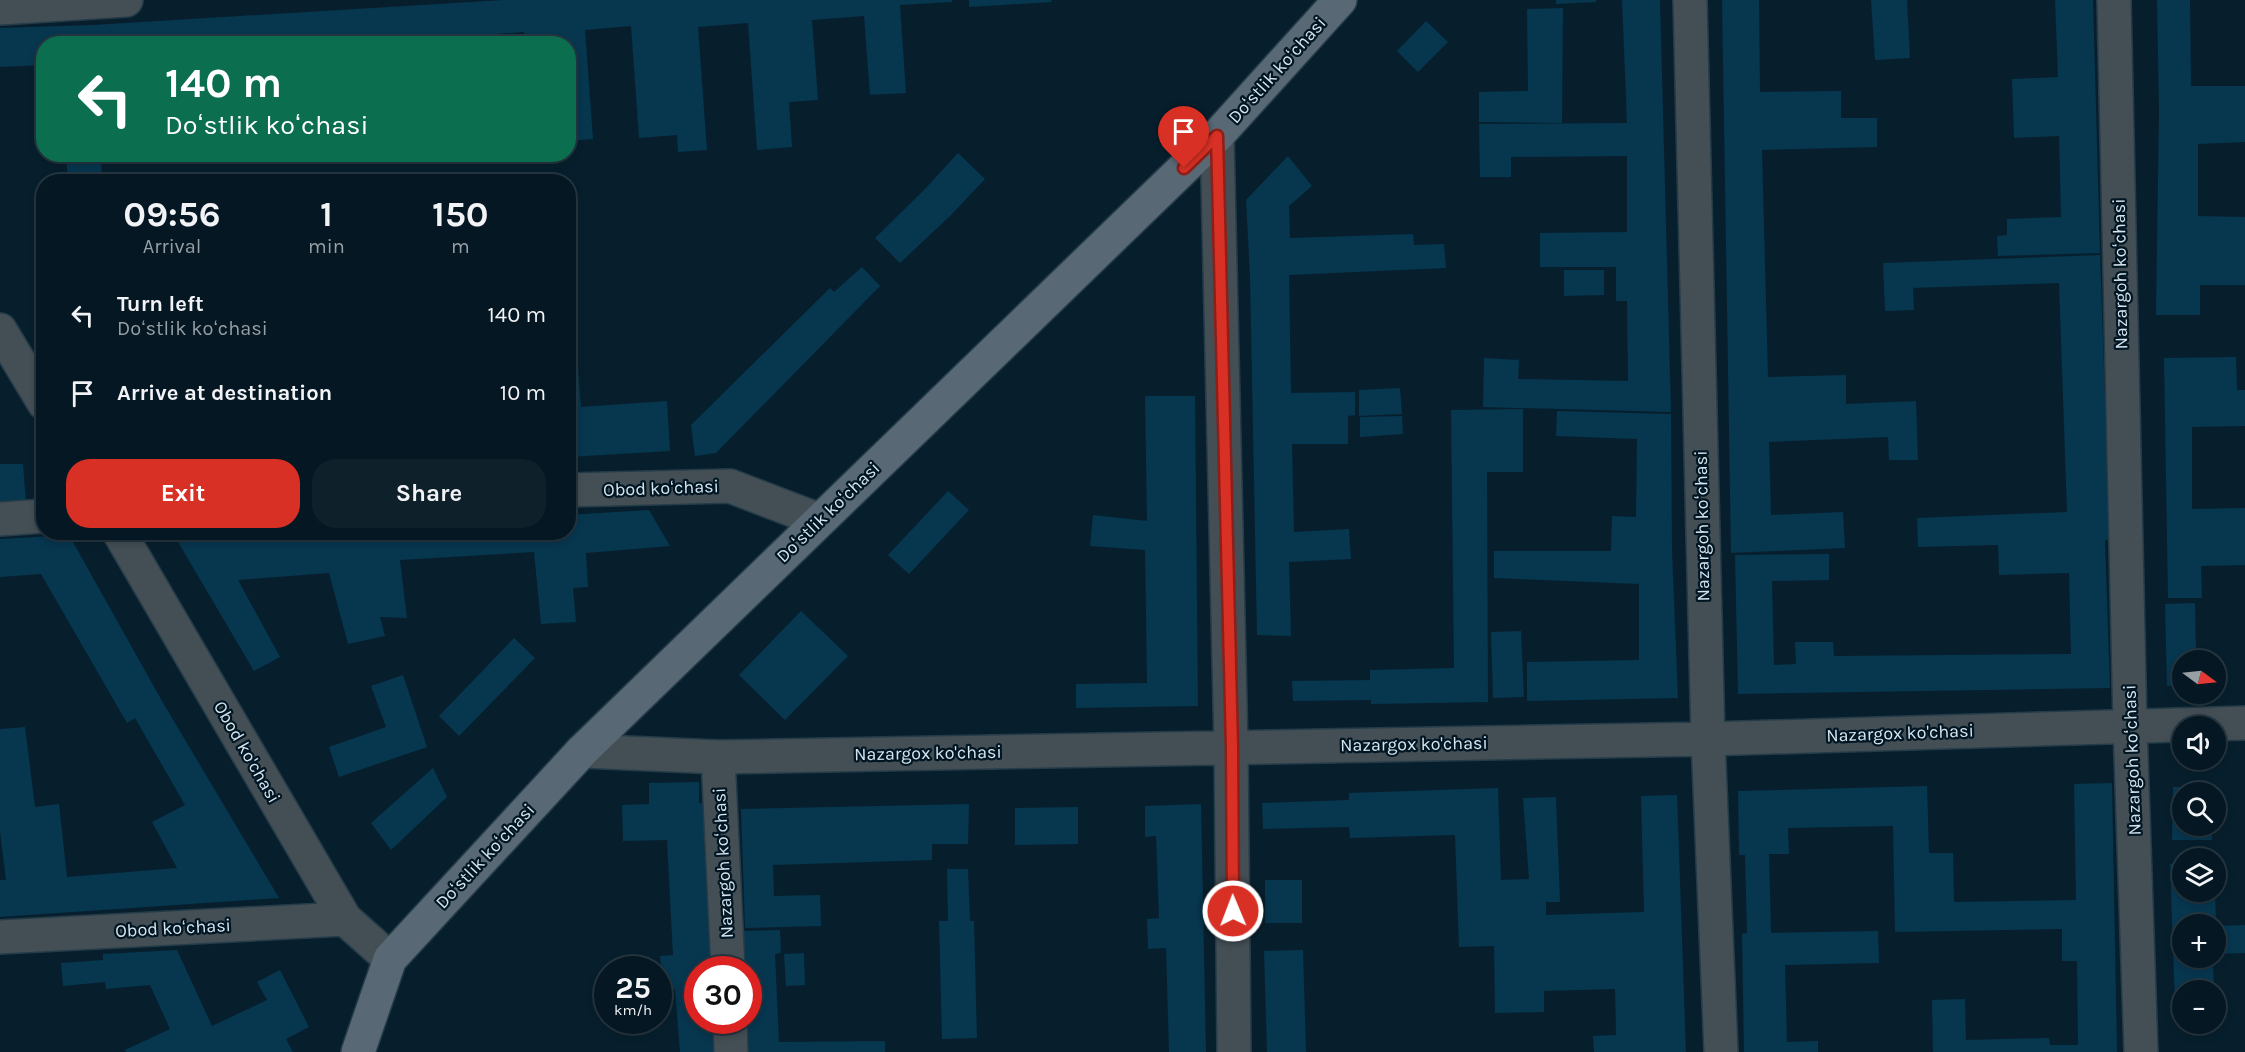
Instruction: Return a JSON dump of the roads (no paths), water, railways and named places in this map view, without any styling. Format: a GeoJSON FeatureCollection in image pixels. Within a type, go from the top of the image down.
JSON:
{"type":"FeatureCollection","features":[{"type":"Feature","properties":{"kind":"street"},"geometry":{"type":"LineString","coordinates":[[0,8],[126,0]]}},
{"type":"Feature","properties":{"kind":"street","name":"Doʻstlik koʻchasi"},"geometry":{"type":"LineString","coordinates":[[358,1052],[390,959],[582,751],[1217,136],[1340,0]]}},
{"type":"Feature","properties":{"kind":"street","name":"Nazargoh koʻchasi"},"geometry":{"type":"LineString","coordinates":[[1690,0],[1708,739],[1721,1052]]}},
{"type":"Feature","properties":{"kind":"street","name":"Nazargoh koʻchasi"},"geometry":{"type":"LineString","coordinates":[[2114,0],[2130,726],[2141,1052]]}},
{"type":"Feature","properties":{"kind":"street"},"geometry":{"type":"LineString","coordinates":[[1217,136],[1232,747],[1234,1052]]}},
{"type":"Feature","properties":{"kind":"street"},"geometry":{"type":"LineString","coordinates":[[0,330],[36,390]]}},
{"type":"Feature","properties":{"kind":"street","name":"Obod koʻchasi"},"geometry":{"type":"LineString","coordinates":[[576,490],[730,486],[819,520]]}},
{"type":"Feature","properties":{"kind":"street"},"geometry":{"type":"LineString","coordinates":[[0,519],[36,517]]}},
{"type":"Feature","properties":{"kind":"street","name":"Obod ko'chasi"},"geometry":{"type":"LineString","coordinates":[[123,540],[345,919],[390,959]]}},
{"type":"Feature","properties":{"kind":"street","name":"Nazargox ko'chasi"},"geometry":{"type":"LineString","coordinates":[[582,751],[718,757],[1708,739],[2245,723]]}},
{"type":"Feature","properties":{"kind":"street","name":"Nazargoh koʻchasi"},"geometry":{"type":"LineString","coordinates":[[718,757],[727,956]]}},
{"type":"Feature","properties":{"kind":"street","name":"Obod koʻchasi"},"geometry":{"type":"LineString","coordinates":[[0,936],[345,919]]}},
{"type":"Feature","properties":{"kind":"street"},"geometry":{"type":"LineString","coordinates":[[730,1034],[731,1052]]}}]}
